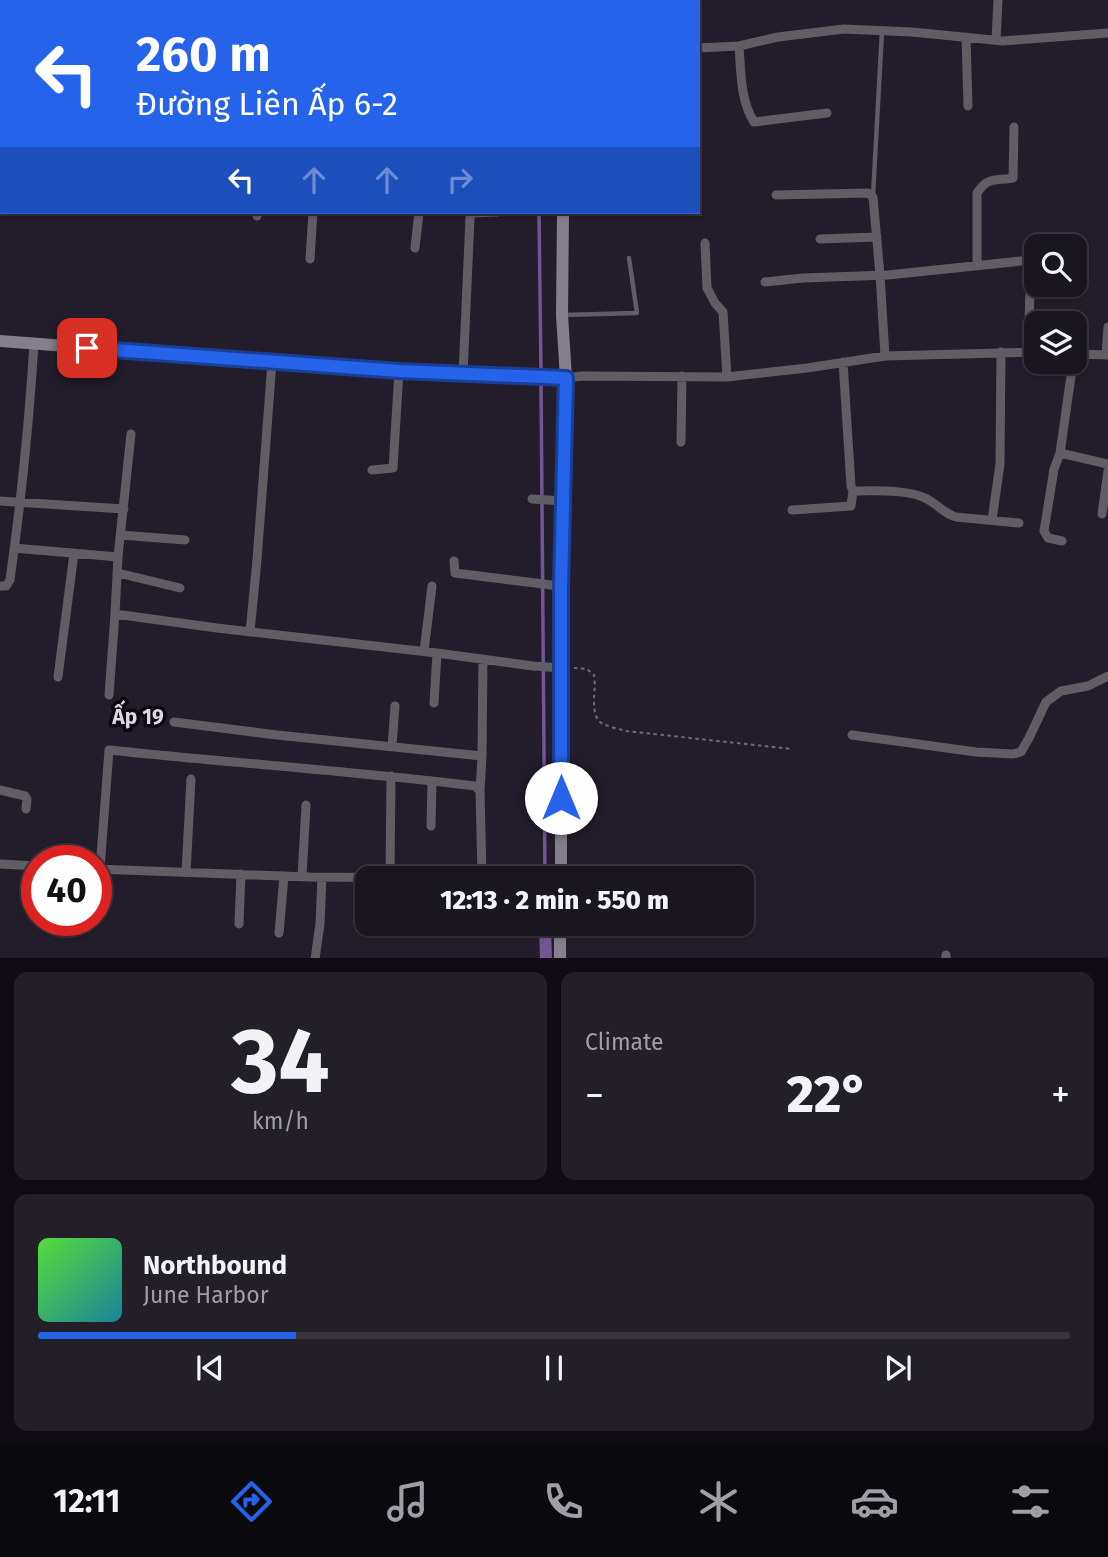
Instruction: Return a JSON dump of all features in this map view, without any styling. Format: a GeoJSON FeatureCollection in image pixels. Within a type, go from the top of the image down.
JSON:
{"type":"FeatureCollection","features":[{"type":"Feature","properties":{"kind":"street"},"geometry":{"type":"LineString","coordinates":[[996,40],[998,0]]}},
{"type":"Feature","properties":{"kind":"street"},"geometry":{"type":"LineString","coordinates":[[700,48],[739,46],[778,37],[844,29],[996,40],[1108,33]]}},
{"type":"Feature","properties":{"kind":"street"},"geometry":{"type":"LineString","coordinates":[[966,37],[968,106]]}},
{"type":"Feature","properties":{"kind":"street"},"geometry":{"type":"LineString","coordinates":[[739,46],[743,87],[748,112],[754,122],[827,113]]}},
{"type":"Feature","properties":{"kind":"street"},"geometry":{"type":"LineString","coordinates":[[977,265],[977,193],[983,184],[991,180],[1013,178],[1014,127]]}},
{"type":"Feature","properties":{"kind":"street"},"geometry":{"type":"LineString","coordinates":[[776,195],[868,193],[873,197],[885,356]]}},
{"type":"Feature","properties":{"kind":"street"},"geometry":{"type":"LineString","coordinates":[[310,259],[313,214]]}},
{"type":"Feature","properties":{"kind":"street"},"geometry":{"type":"LineString","coordinates":[[415,247],[419,214]]}},
{"type":"Feature","properties":{"kind":"street"},"geometry":{"type":"LineString","coordinates":[[463,374],[471,214]]}},
{"type":"Feature","properties":{"kind":"street"},"geometry":{"type":"LineString","coordinates":[[557,866],[556,586],[563,500],[563,214]]}},
{"type":"Feature","properties":{"kind":"street"},"geometry":{"type":"LineString","coordinates":[[820,239],[877,237]]}},
{"type":"Feature","properties":{"kind":"street"},"geometry":{"type":"LineString","coordinates":[[705,243],[707,288],[723,312],[727,377]]}},
{"type":"Feature","properties":{"kind":"street"},"geometry":{"type":"LineString","coordinates":[[765,282],[880,275],[1031,260],[1032,311]]}},
{"type":"Feature","properties":{"kind":"street"},"geometry":{"type":"LineString","coordinates":[[1087,354],[1107,355],[1108,327]]}},
{"type":"Feature","properties":{"kind":"street"},"geometry":{"type":"LineString","coordinates":[[0,341],[399,371],[561,378],[727,377],[885,356],[1024,352]]}},
{"type":"Feature","properties":{"kind":"street"},"geometry":{"type":"LineString","coordinates":[[1,590],[10,580],[30,409],[34,344]]}},
{"type":"Feature","properties":{"kind":"street"},"geometry":{"type":"LineString","coordinates":[[992,520],[1000,464],[1001,352]]}},
{"type":"Feature","properties":{"kind":"street"},"geometry":{"type":"LineString","coordinates":[[250,632],[272,362]]}},
{"type":"Feature","properties":{"kind":"street"},"geometry":{"type":"LineString","coordinates":[[792,510],[851,506],[852,472],[843,362]]}},
{"type":"Feature","properties":{"kind":"street"},"geometry":{"type":"LineString","coordinates":[[372,470],[393,468],[399,371]]}},
{"type":"Feature","properties":{"kind":"street"},"geometry":{"type":"LineString","coordinates":[[1062,541],[1048,538],[1045,531],[1071,374]]}},
{"type":"Feature","properties":{"kind":"street"},"geometry":{"type":"LineString","coordinates":[[681,442],[682,376]]}},
{"type":"Feature","properties":{"kind":"street"},"geometry":{"type":"LineString","coordinates":[[109,695],[118,557],[131,434]]}},
{"type":"Feature","properties":{"kind":"street"},"geometry":{"type":"LineString","coordinates":[[1060,453],[1108,464]]}},
{"type":"Feature","properties":{"kind":"street"},"geometry":{"type":"LineString","coordinates":[[1102,514],[1108,471]]}},
{"type":"Feature","properties":{"kind":"street"},"geometry":{"type":"LineString","coordinates":[[853,491],[896,492],[926,498],[948,515],[1019,523]]}},
{"type":"Feature","properties":{"kind":"street"},"geometry":{"type":"LineString","coordinates":[[533,499],[563,500]]}},
{"type":"Feature","properties":{"kind":"street"},"geometry":{"type":"LineString","coordinates":[[0,501],[124,509]]}},
{"type":"Feature","properties":{"kind":"street"},"geometry":{"type":"LineString","coordinates":[[121,535],[185,540]]}},
{"type":"Feature","properties":{"kind":"street"},"geometry":{"type":"LineString","coordinates":[[14,548],[118,557]]}},
{"type":"Feature","properties":{"kind":"street"},"geometry":{"type":"LineString","coordinates":[[58,677],[74,553]]}},
{"type":"Feature","properties":{"kind":"street"},"geometry":{"type":"LineString","coordinates":[[454,561],[455,573],[556,586]]}},
{"type":"Feature","properties":{"kind":"street"},"geometry":{"type":"LineString","coordinates":[[118,573],[180,588]]}},
{"type":"Feature","properties":{"kind":"street"},"geometry":{"type":"LineString","coordinates":[[424,651],[432,586]]}},
{"type":"Feature","properties":{"kind":"street"},"geometry":{"type":"LineString","coordinates":[[116,614],[558,667]]}},
{"type":"Feature","properties":{"kind":"street"},"geometry":{"type":"LineString","coordinates":[[434,704],[437,653]]}},
{"type":"Feature","properties":{"kind":"street"},"geometry":{"type":"LineString","coordinates":[[482,659],[482,866]]}},
{"type":"Feature","properties":{"kind":"street"},"geometry":{"type":"LineString","coordinates":[[852,735],[976,752],[1013,754],[1021,751],[1025,745],[1046,702],[1061,691],[1088,686],[1108,676]]}},
{"type":"Feature","properties":{"kind":"street"},"geometry":{"type":"LineString","coordinates":[[392,746],[394,706]]}},
{"type":"Feature","properties":{"kind":"street"},"geometry":{"type":"LineString","coordinates":[[174,722],[482,756]]}},
{"type":"Feature","properties":{"kind":"street"},"geometry":{"type":"LineString","coordinates":[[100,845],[108,750],[391,776],[475,786],[480,791]]}},
{"type":"Feature","properties":{"kind":"street"},"geometry":{"type":"LineString","coordinates":[[390,866],[391,776]]}},
{"type":"Feature","properties":{"kind":"street"},"geometry":{"type":"LineString","coordinates":[[186,873],[191,779]]}},
{"type":"Feature","properties":{"kind":"street"},"geometry":{"type":"LineString","coordinates":[[431,826],[432,781]]}},
{"type":"Feature","properties":{"kind":"street"},"geometry":{"type":"LineString","coordinates":[[0,790],[25,796],[26,809]]}},
{"type":"Feature","properties":{"kind":"street"},"geometry":{"type":"LineString","coordinates":[[302,877],[306,804]]}},
{"type":"Feature","properties":{"kind":"street"},"geometry":{"type":"LineString","coordinates":[[0,864],[21,865]]}},
{"type":"Feature","properties":{"kind":"street"},"geometry":{"type":"LineString","coordinates":[[112,870],[355,877]]}},
{"type":"Feature","properties":{"kind":"street"},"geometry":{"type":"LineString","coordinates":[[239,924],[241,874]]}},
{"type":"Feature","properties":{"kind":"street"},"geometry":{"type":"LineString","coordinates":[[279,933],[284,876]]}},
{"type":"Feature","properties":{"kind":"street"},"geometry":{"type":"LineString","coordinates":[[315,958],[322,877]]}},
{"type":"Feature","properties":{"kind":"street"},"geometry":{"type":"LineString","coordinates":[[560,936],[560,958]]}},
{"type":"Feature","properties":{"kind":"lane"},"geometry":{"type":"LineString","coordinates":[[873,197],[882,31]]}},
{"type":"Feature","properties":{"kind":"lane"},"geometry":{"type":"LineString","coordinates":[[562,315],[637,313],[629,258]]}},
{"type":"Feature","properties":{"kind":"path"},"geometry":{"type":"LineString","coordinates":[[558,667],[587,669],[594,675],[594,712],[602,724],[626,731],[792,749]]}},
{"type":"Feature","properties":{"kind":"waterway"},"geometry":{"type":"LineString","coordinates":[[539,214],[541,372]]}},
{"type":"Feature","properties":{"kind":"waterway"},"geometry":{"type":"LineString","coordinates":[[541,380],[545,866]]}},
{"type":"Feature","properties":{"kind":"waterway"},"geometry":{"type":"LineString","coordinates":[[545,936],[546,958]]}},
{"type":"Feature","properties":{"kind":"district","name":"Ấp 19"},"geometry":{"type":"Point","coordinates":[138,717]}},
{"type":"Feature","properties":{"kind":"route"},"geometry":{"type":"LineString","coordinates":[[87,348],[399,371],[566,378],[561,588],[561,798]]}}]}
